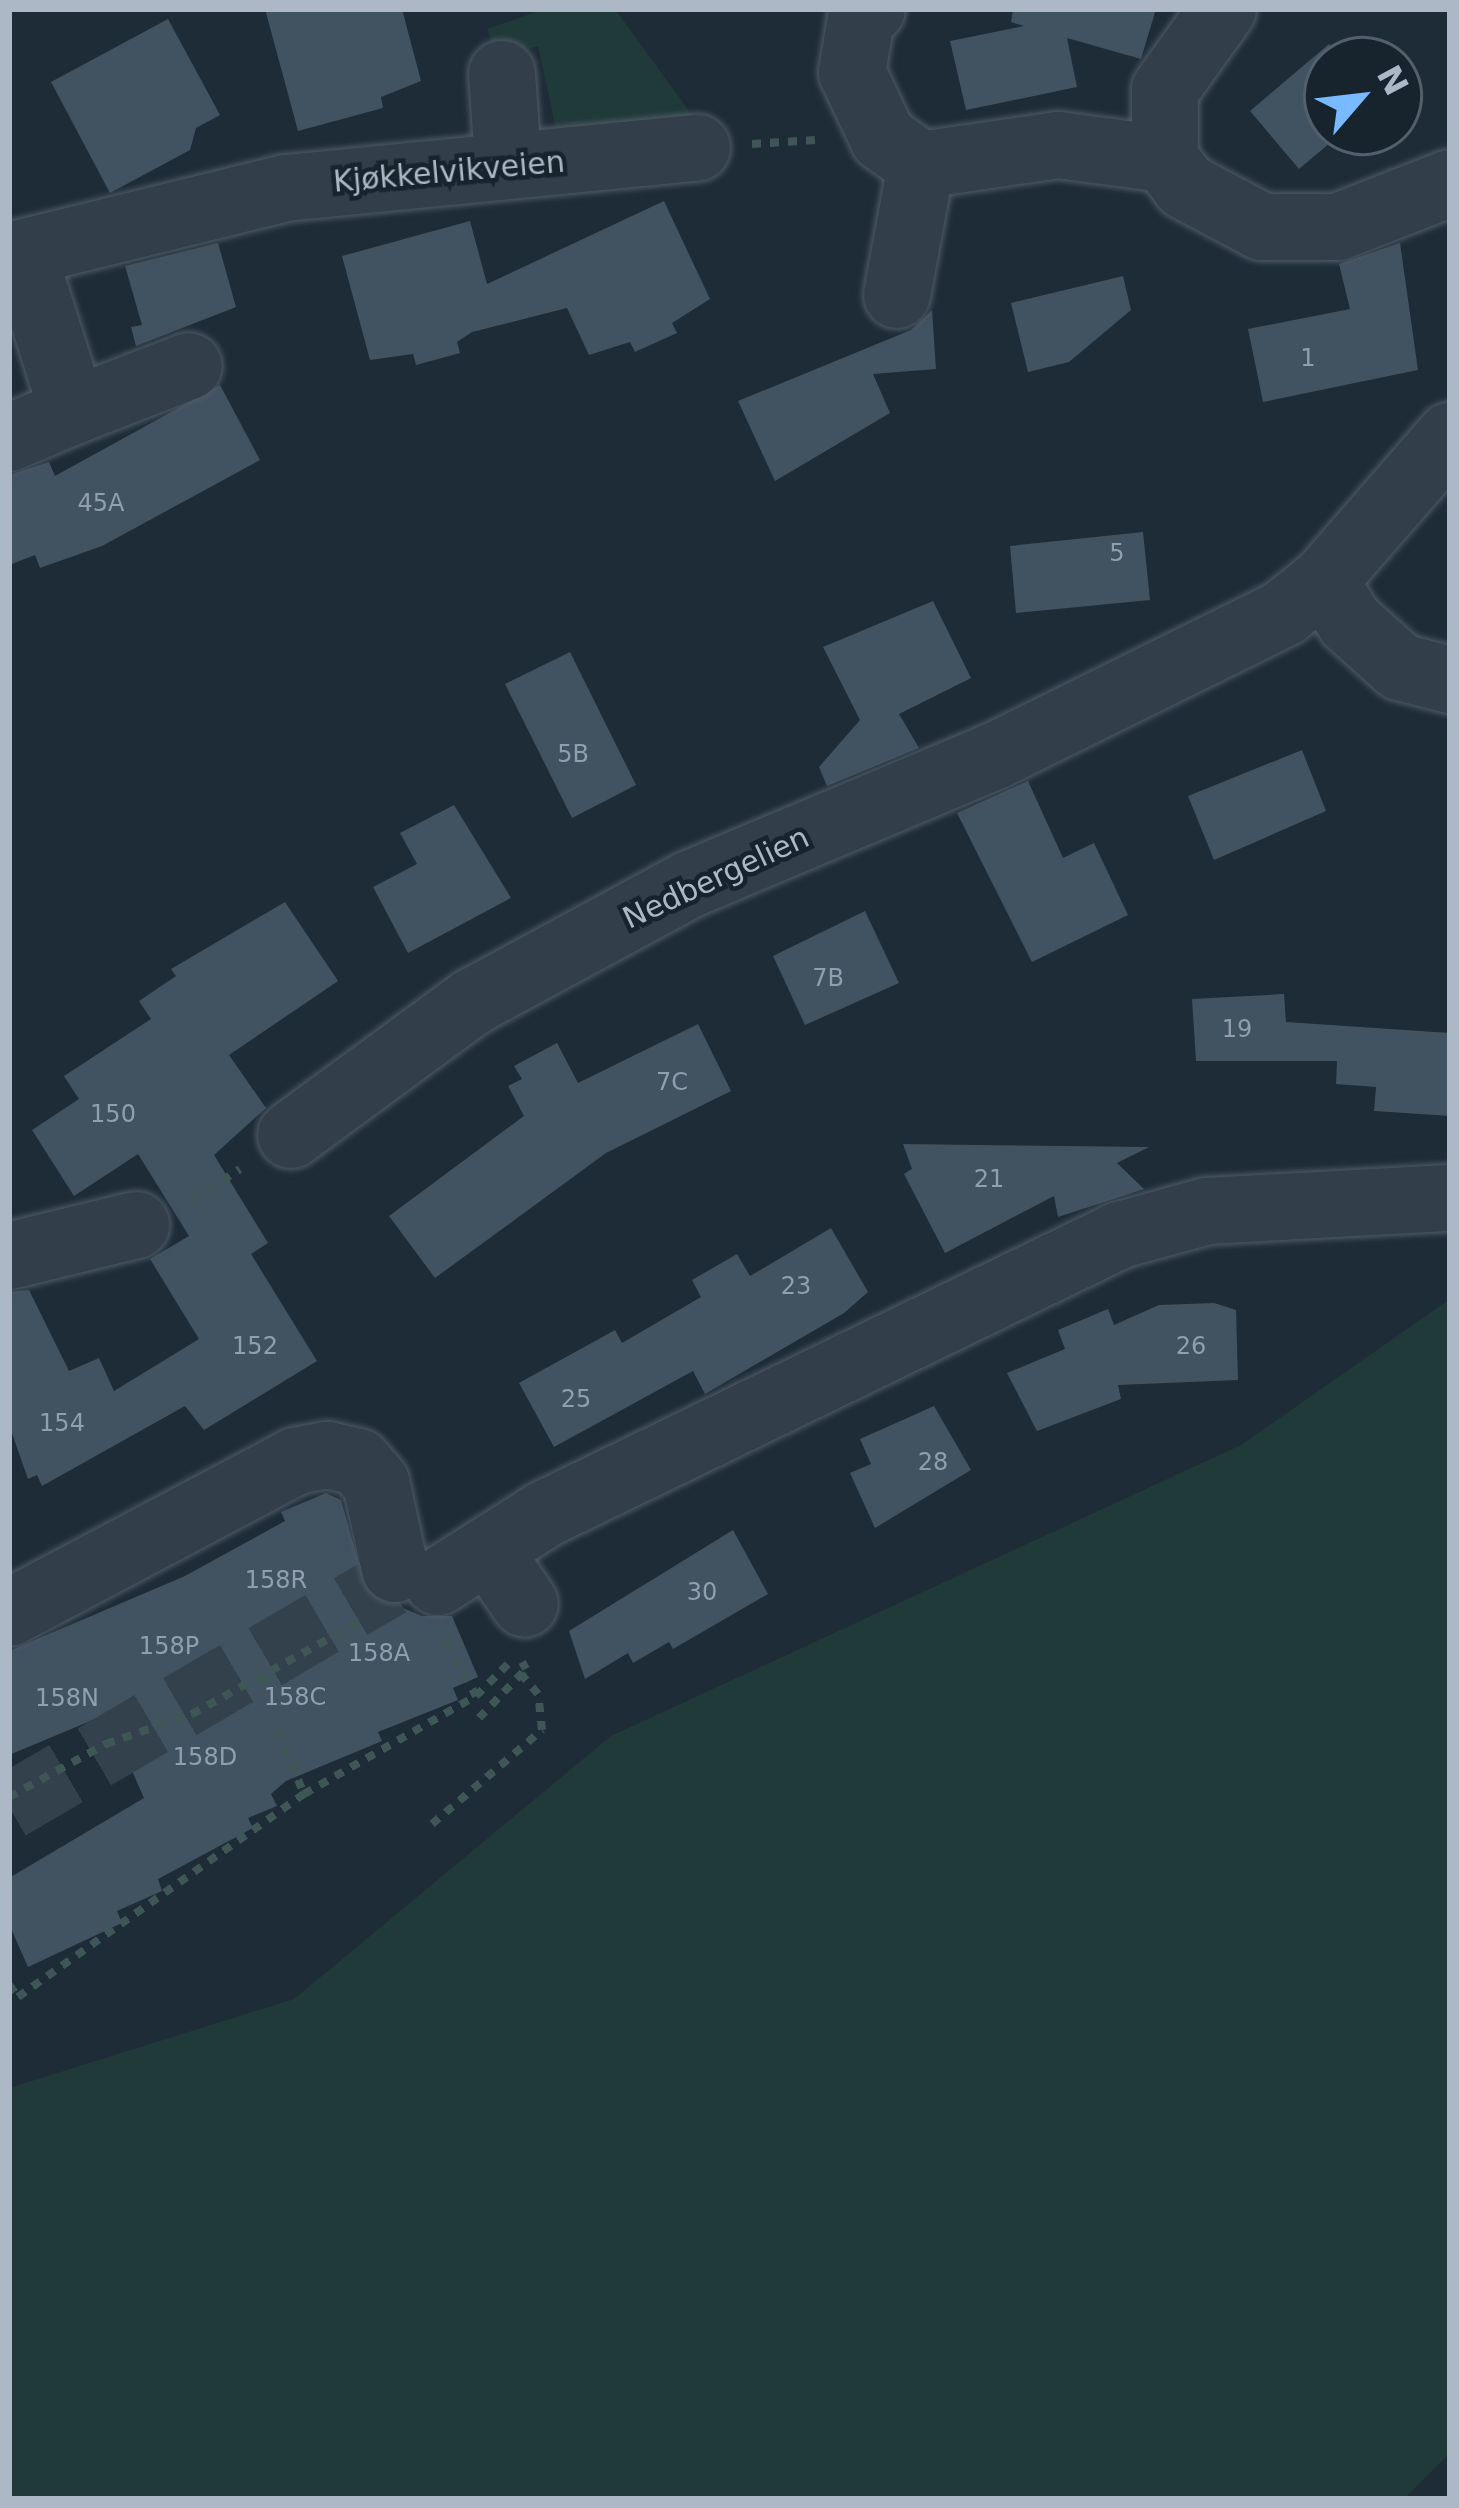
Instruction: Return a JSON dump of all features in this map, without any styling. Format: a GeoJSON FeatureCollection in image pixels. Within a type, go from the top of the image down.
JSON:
{"type":"FeatureCollection","features":[{"type":"Feature","properties":{"kind":"street"},"geometry":{"type":"LineString","coordinates":[[872,9],[861,19],[852,72],[902,152],[897,296]]}},
{"type":"Feature","properties":{"kind":"street"},"geometry":{"type":"LineString","coordinates":[[1165,159],[1166,90],[1223,9]]}},
{"type":"Feature","properties":{"kind":"street"},"geometry":{"type":"LineString","coordinates":[[502,74],[508,162]]}},
{"type":"Feature","properties":{"kind":"street"},"geometry":{"type":"LineString","coordinates":[[902,152],[1058,146],[1165,159],[1199,196],[1262,227],[1338,226],[1450,183]]}},
{"type":"Feature","properties":{"kind":"street","name":"Kjøkkelvikveien"},"geometry":{"type":"LineString","coordinates":[[73,412],[16,254],[286,188],[508,162],[697,148]]}},
{"type":"Feature","properties":{"kind":"street"},"geometry":{"type":"LineString","coordinates":[[9,438],[189,367]]}},
{"type":"Feature","properties":{"kind":"street","name":"Nedbergelien"},"geometry":{"type":"LineString","coordinates":[[291,1135],[472,1002],[688,885],[993,757],[1284,614],[1324,581],[1450,436]]}},
{"type":"Feature","properties":{"kind":"street"},"geometry":{"type":"LineString","coordinates":[[1324,581],[1350,622],[1400,667],[1450,680]]}},
{"type":"Feature","properties":{"kind":"street"},"geometry":{"type":"LineString","coordinates":[[428,1590],[694,1446],[1120,1234],[1207,1211],[1450,1198]]}},
{"type":"Feature","properties":{"kind":"street"},"geometry":{"type":"LineString","coordinates":[[9,1256],[136,1225]]}},
{"type":"Feature","properties":{"kind":"street"},"geometry":{"type":"LineString","coordinates":[[9,1612],[296,1461],[327,1455],[358,1462],[376,1483],[428,1590],[513,1634]]}},
{"type":"Feature","properties":{"kind":"path"},"geometry":{"type":"LineString","coordinates":[[697,148],[902,152]]}},
{"type":"Feature","properties":{"kind":"path"},"geometry":{"type":"LineString","coordinates":[[136,1225],[291,1135]]}},
{"type":"Feature","properties":{"kind":"path"},"geometry":{"type":"LineString","coordinates":[[9,1796],[262,1676],[428,1590],[476,1696]]}},
{"type":"Feature","properties":{"kind":"path"},"geometry":{"type":"LineString","coordinates":[[432,1824],[542,1730],[538,1694],[521,1674],[513,1634]]}},
{"type":"Feature","properties":{"kind":"path"},"geometry":{"type":"LineString","coordinates":[[9,1985],[18,1997],[304,1794],[476,1696],[508,1664],[513,1634]]}},
{"type":"Feature","properties":{"kind":"path"},"geometry":{"type":"LineString","coordinates":[[479,1718],[521,1674]]}},
{"type":"Feature","properties":{"kind":"path"},"geometry":{"type":"LineString","coordinates":[[262,1676],[270,1691]]}},
{"type":"Feature","properties":{"kind":"path"},"geometry":{"type":"LineString","coordinates":[[277,1730],[304,1794]]}},
{"type":"Feature","properties":{"kind":"green space"},"geometry":{"type":"Polygon","coordinates":[[[544,9],[615,9],[700,126],[559,143],[538,47],[495,51],[487,29],[544,9]]]}},
{"type":"Feature","properties":{"kind":"green space"},"geometry":{"type":"Polygon","coordinates":[[[1450,1299],[1450,2453],[1404,2499],[9,2499],[9,2088],[294,1999],[611,1736],[1241,1445],[1450,1299]]]}},
{"type":"Feature","properties":{"kind":"building"},"geometry":{"type":"Polygon","coordinates":[[[265,9],[402,9],[421,81],[381,97],[383,108],[298,131],[265,9]]]}},
{"type":"Feature","properties":{"kind":"building"},"geometry":{"type":"Polygon","coordinates":[[[1013,9],[1156,9],[1141,59],[1067,38],[1077,87],[966,110],[950,41],[1024,26],[1011,22],[1013,9]]]}},
{"type":"Feature","properties":{"kind":"building"},"geometry":{"type":"Polygon","coordinates":[[[168,19],[220,115],[196,128],[190,150],[110,193],[51,82],[168,19]]]}},
{"type":"Feature","properties":{"kind":"building"},"geometry":{"type":"Polygon","coordinates":[[[1303,66],[1303,156],[1314,156],[1299,169],[1250,111],[1303,66]]]}},
{"type":"Feature","properties":{"kind":"building"},"geometry":{"type":"Polygon","coordinates":[[[664,201],[710,299],[672,323],[677,333],[635,352],[630,342],[589,355],[567,308],[472,332],[457,342],[460,353],[416,365],[413,354],[370,360],[342,256],[470,221],[487,284],[664,201]]]}},
{"type":"Feature","properties":{"kind":"building"},"geometry":{"type":"Polygon","coordinates":[[[218,243],[236,307],[136,346],[131,327],[142,325],[125,266],[218,243]]]}},
{"type":"Feature","properties":{"kind":"building"},"geometry":{"type":"Polygon","coordinates":[[[1400,243],[1418,370],[1263,402],[1248,329],[1350,309],[1339,264],[1400,243]]]}},
{"type":"Feature","properties":{"kind":"building"},"geometry":{"type":"Polygon","coordinates":[[[1123,276],[1131,310],[1069,362],[1028,372],[1011,303],[1123,276]]]}},
{"type":"Feature","properties":{"kind":"building"},"geometry":{"type":"Polygon","coordinates":[[[932,310],[936,369],[873,374],[890,413],[775,481],[738,401],[911,330],[932,310]]]}},
{"type":"Feature","properties":{"kind":"building"},"geometry":{"type":"Polygon","coordinates":[[[220,385],[260,460],[102,546],[40,568],[35,555],[9,565],[9,475],[49,462],[55,476],[220,385]]]}},
{"type":"Feature","properties":{"kind":"building"},"geometry":{"type":"Polygon","coordinates":[[[1143,532],[1150,600],[1016,613],[1010,546],[1143,532]]]}},
{"type":"Feature","properties":{"kind":"building"},"geometry":{"type":"Polygon","coordinates":[[[933,601],[971,678],[899,714],[919,748],[827,786],[819,767],[860,720],[823,647],[933,601]]]}},
{"type":"Feature","properties":{"kind":"building"},"geometry":{"type":"Polygon","coordinates":[[[570,652],[636,785],[572,818],[505,684],[570,652]]]}},
{"type":"Feature","properties":{"kind":"building"},"geometry":{"type":"Polygon","coordinates":[[[1302,750],[1326,811],[1214,860],[1188,796],[1302,750]]]}},
{"type":"Feature","properties":{"kind":"building"},"geometry":{"type":"Polygon","coordinates":[[[1028,781],[1063,858],[1094,843],[1128,915],[1032,962],[957,813],[1028,781]]]}},
{"type":"Feature","properties":{"kind":"building"},"geometry":{"type":"Polygon","coordinates":[[[454,805],[511,898],[408,953],[373,887],[417,864],[400,833],[454,805]]]}},
{"type":"Feature","properties":{"kind":"building"},"geometry":{"type":"Polygon","coordinates":[[[285,902],[338,981],[229,1055],[266,1108],[214,1155],[268,1243],[251,1254],[317,1361],[204,1430],[185,1406],[42,1486],[37,1475],[28,1479],[9,1425],[9,1292],[29,1290],[69,1371],[99,1358],[114,1391],[199,1339],[150,1259],[189,1236],[138,1154],[74,1196],[32,1130],[79,1099],[64,1076],[151,1019],[139,1001],[176,976],[171,969],[285,902]]]}},
{"type":"Feature","properties":{"kind":"building"},"geometry":{"type":"Polygon","coordinates":[[[865,911],[899,983],[805,1025],[773,956],[865,911]]]}},
{"type":"Feature","properties":{"kind":"building"},"geometry":{"type":"Polygon","coordinates":[[[1284,994],[1286,1022],[1450,1033],[1450,1116],[1374,1111],[1376,1087],[1336,1084],[1337,1061],[1196,1061],[1192,999],[1284,994]]]}},
{"type":"Feature","properties":{"kind":"building"},"geometry":{"type":"Polygon","coordinates":[[[698,1024],[731,1091],[606,1153],[435,1278],[389,1216],[524,1116],[508,1086],[522,1079],[514,1066],[557,1043],[578,1083],[698,1024]]]}},
{"type":"Feature","properties":{"kind":"building"},"geometry":{"type":"Polygon","coordinates":[[[903,1144],[1149,1147],[1117,1163],[1144,1189],[1058,1217],[1054,1196],[945,1253],[904,1174],[912,1169],[903,1144]]]}},
{"type":"Feature","properties":{"kind":"building"},"geometry":{"type":"Polygon","coordinates":[[[831,1228],[868,1292],[844,1313],[705,1394],[693,1371],[554,1447],[519,1383],[615,1330],[622,1343],[701,1297],[692,1280],[737,1254],[750,1276],[831,1228]]]}},
{"type":"Feature","properties":{"kind":"building"},"geometry":{"type":"Polygon","coordinates":[[[1214,1303],[1236,1310],[1238,1380],[1118,1385],[1121,1399],[1037,1431],[1007,1373],[1065,1349],[1058,1330],[1108,1309],[1114,1325],[1159,1305],[1214,1303]]]}},
{"type":"Feature","properties":{"kind":"building"},"geometry":{"type":"Polygon","coordinates":[[[934,1406],[971,1470],[875,1528],[850,1473],[871,1464],[860,1439],[934,1406]]]}},
{"type":"Feature","properties":{"kind":"building"},"geometry":{"type":"Polygon","coordinates":[[[326,1493],[341,1500],[367,1593],[422,1616],[452,1616],[478,1677],[453,1688],[458,1700],[378,1732],[382,1741],[286,1781],[271,1794],[277,1806],[248,1818],[253,1828],[158,1879],[162,1891],[117,1911],[122,1923],[28,1967],[9,1924],[9,1878],[144,1798],[107,1714],[9,1755],[9,1651],[185,1576],[285,1521],[281,1512],[326,1493]]]}},
{"type":"Feature","properties":{"kind":"building"},"geometry":{"type":"Polygon","coordinates":[[[733,1530],[768,1594],[673,1649],[669,1642],[633,1663],[628,1653],[585,1679],[569,1631],[733,1530]]]}},
{"type":"Feature","properties":{"kind":"tunnel"},"geometry":{"type":"LineString","coordinates":[[9,1807],[389,1584],[395,1569]]}}]}
